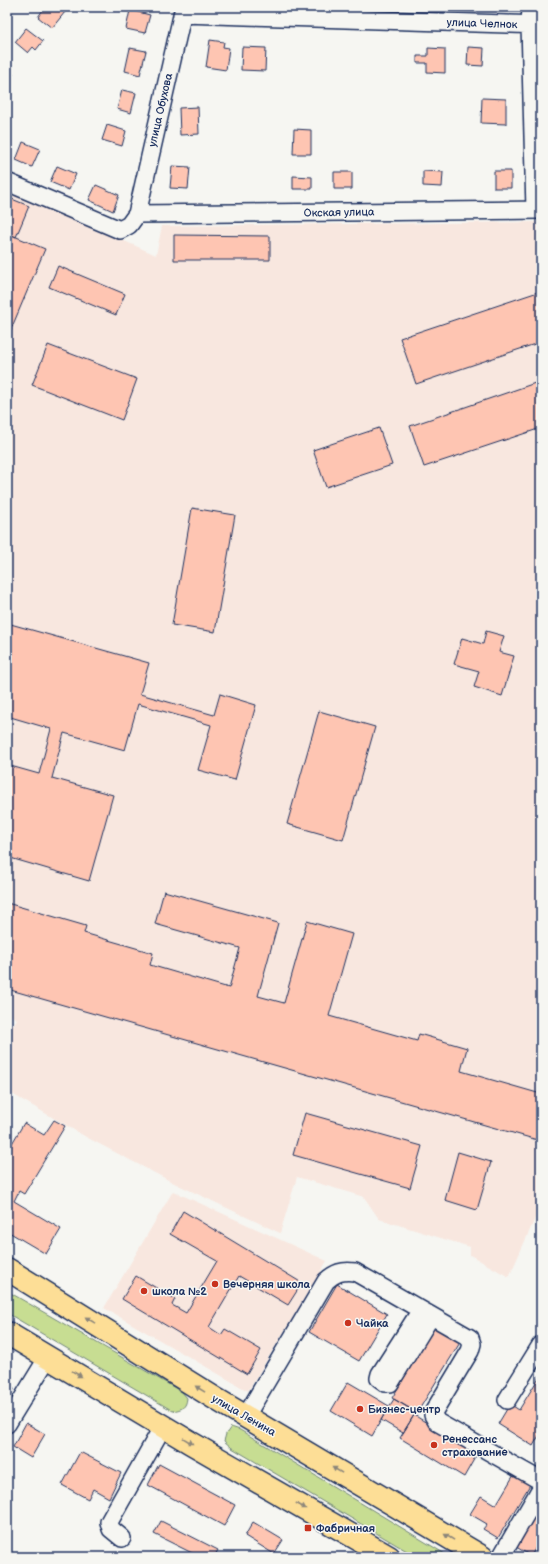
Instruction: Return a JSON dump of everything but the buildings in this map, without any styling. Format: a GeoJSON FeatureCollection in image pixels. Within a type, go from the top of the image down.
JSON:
{"type":"FeatureCollection","features":[{"type":"Feature","properties":{"kind":"main road","name":"улица Ленина"},"geometry":{"type":"LineString","coordinates":[[7,1269],[246,1416],[369,1481],[482,1557]]}},
{"type":"Feature","properties":{"kind":"main road"},"geometry":{"type":"LineString","coordinates":[[7,1333],[163,1426],[389,1557]]}},
{"type":"Feature","properties":{"kind":"street"},"geometry":{"type":"LineString","coordinates":[[531,7],[536,25],[538,210]]}},
{"type":"Feature","properties":{"kind":"street","name":"улица Челнок"},"geometry":{"type":"LineString","coordinates":[[183,11],[536,25]]}},
{"type":"Feature","properties":{"kind":"street","name":"улица Обухова"},"geometry":{"type":"LineString","coordinates":[[137,214],[183,11]]}},
{"type":"Feature","properties":{"kind":"street"},"geometry":{"type":"LineString","coordinates":[[7,182],[120,230],[129,225],[137,214]]}},
{"type":"Feature","properties":{"kind":"street","name":"Окская улица"},"geometry":{"type":"LineString","coordinates":[[137,214],[538,210]]}},
{"type":"Feature","properties":{"kind":"street"},"geometry":{"type":"LineString","coordinates":[[246,1416],[326,1281],[334,1274],[346,1270],[355,1272],[470,1338],[472,1344],[470,1351],[433,1415],[437,1422],[541,1481]]}},
{"type":"Feature","properties":{"kind":"street"},"geometry":{"type":"LineString","coordinates":[[508,1400],[541,1345]]}},
{"type":"Feature","properties":{"kind":"street"},"geometry":{"type":"LineString","coordinates":[[7,1424],[48,1357]]}},
{"type":"Feature","properties":{"kind":"street"},"geometry":{"type":"LineString","coordinates":[[122,1538],[111,1529],[108,1522],[163,1426]]}},
{"type":"Feature","properties":{"kind":"street"},"geometry":{"type":"LineString","coordinates":[[500,1557],[541,1488]]}},
{"type":"Feature","properties":{"kind":"shaded area"},"geometry":{"type":"Polygon","coordinates":[[[7,189],[156,255],[162,226],[541,222],[541,1205],[509,1277],[470,1255],[470,1247],[379,1219],[364,1197],[297,1177],[280,1233],[172,1182],[86,1137],[7,1091],[7,1034],[17,1019],[7,1014],[7,189]]]}},
{"type":"Feature","properties":{"kind":"shaded area","name":"Вечерняя школа"},"geometry":{"type":"Polygon","coordinates":[[[173,1191],[327,1261],[248,1391],[104,1308],[173,1191]]]}},
{"type":"Feature","properties":{"kind":"green space"},"geometry":{"type":"Polygon","coordinates":[[[7,1291],[182,1392],[187,1398],[185,1406],[181,1409],[173,1411],[7,1313],[7,1291]]]}},
{"type":"Feature","properties":{"kind":"green space"},"geometry":{"type":"Polygon","coordinates":[[[231,1427],[240,1430],[450,1557],[417,1557],[232,1448],[224,1441],[226,1434],[231,1427]]]}},
{"type":"Feature","properties":{"kind":"place","name":"Вечерняя школа"},"geometry":{"type":"Point","coordinates":[215,1284]}},
{"type":"Feature","properties":{"kind":"place","name":"школа №2"},"geometry":{"type":"Point","coordinates":[144,1291]}},
{"type":"Feature","properties":{"kind":"place","name":"Чайка"},"geometry":{"type":"Point","coordinates":[348,1323]}},
{"type":"Feature","properties":{"kind":"place","name":"Бизнес-центр"},"geometry":{"type":"Point","coordinates":[360,1409]}},
{"type":"Feature","properties":{"kind":"place","name":"Ренессанс страхование"},"geometry":{"type":"Point","coordinates":[434,1445]}},
{"type":"Feature","properties":{"kind":"place","name":"Фабричная"},"geometry":{"type":"Point","coordinates":[308,1528]}}]}
